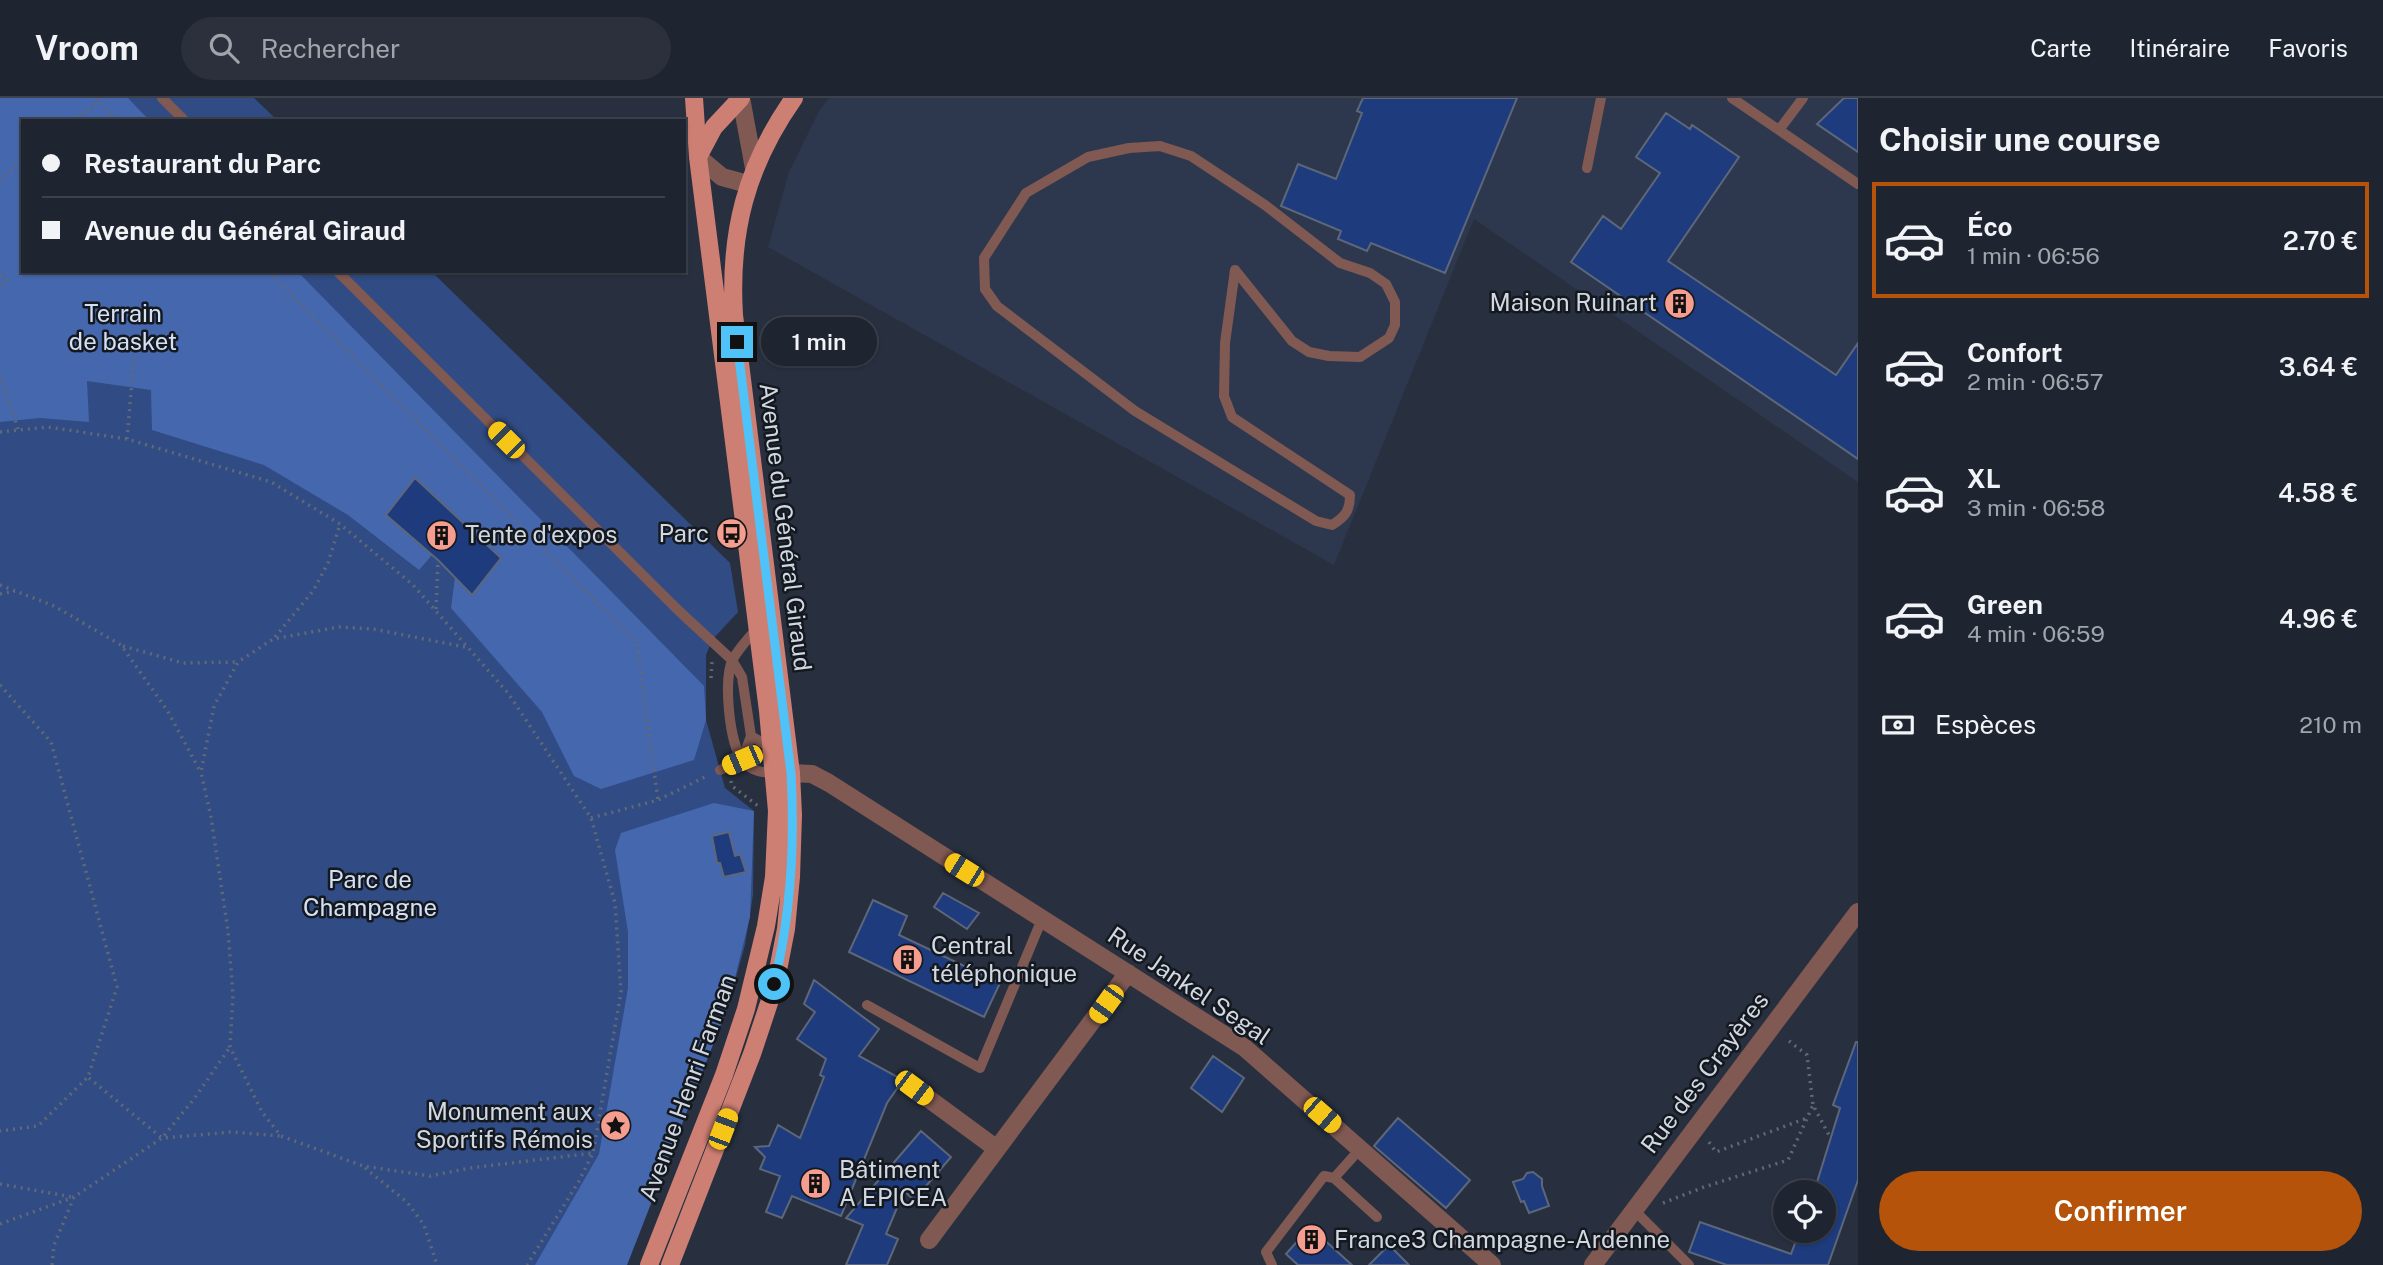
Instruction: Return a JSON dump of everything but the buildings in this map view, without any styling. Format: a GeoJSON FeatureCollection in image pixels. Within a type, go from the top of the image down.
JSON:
{"type":"FeatureCollection","features":[{"type":"Feature","properties":{"kind":"main road","name":"Avenue du Général Giraud"},"geometry":{"type":"LineString","coordinates":[[694,98],[698,157],[768,716]]}},
{"type":"Feature","properties":{"kind":"main road"},"geometry":{"type":"LineString","coordinates":[[698,157],[714,127],[741,98]]}},
{"type":"Feature","properties":{"kind":"main road","name":"Avenue du Général Giraud"},"geometry":{"type":"LineString","coordinates":[[793,811],[775,773],[732,283],[734,247],[751,176],[769,138],[794,98]]}},
{"type":"Feature","properties":{"kind":"main road","name":"Avenue Henri Farman"},"geometry":{"type":"LineString","coordinates":[[649,1265],[724,1075],[746,1009],[766,926],[774,877],[777,811],[768,716]]}},
{"type":"Feature","properties":{"kind":"main road","name":"Avenue Henri Farman"},"geometry":{"type":"LineString","coordinates":[[670,1265],[752,1054],[769,1003],[786,929],[793,811]]}},
{"type":"Feature","properties":{"kind":"street"},"geometry":{"type":"LineString","coordinates":[[698,157],[722,177],[751,176],[741,98]]}},
{"type":"Feature","properties":{"kind":"street","name":"Rue Jankel Segal"},"geometry":{"type":"LineString","coordinates":[[775,773],[812,774],[829,783],[1245,1048],[1492,1265]]}},
{"type":"Feature","properties":{"kind":"street","name":"Rue des Crayères"},"geometry":{"type":"LineString","coordinates":[[1593,1265],[1857,916]]}},
{"type":"Feature","properties":{"kind":"street"},"geometry":{"type":"LineString","coordinates":[[929,1240],[1128,974]]}},
{"type":"Feature","properties":{"kind":"street"},"geometry":{"type":"LineString","coordinates":[[914,1088],[997,1149]]}},
{"type":"Feature","properties":{"kind":"lane"},"geometry":{"type":"LineString","coordinates":[[162,98],[183,119]]}},
{"type":"Feature","properties":{"kind":"lane"},"geometry":{"type":"LineString","coordinates":[[1587,168],[1601,98]]}},
{"type":"Feature","properties":{"kind":"lane"},"geometry":{"type":"LineString","coordinates":[[1732,98],[1858,184]]}},
{"type":"Feature","properties":{"kind":"lane"},"geometry":{"type":"LineString","coordinates":[[1779,130],[1803,98]]}},
{"type":"Feature","properties":{"kind":"lane"},"geometry":{"type":"LineString","coordinates":[[1160,146],[1191,156],[1265,205],[1340,263],[1370,273],[1386,284],[1395,302],[1395,325],[1389,338],[1360,357],[1310,352],[1292,341],[1235,270],[1226,343],[1224,396],[1232,416],[1350,495],[1350,506],[1344,517],[1332,524],[1316,521],[1135,411],[997,306],[985,289],[984,258],[1026,193],[1088,157],[1129,148],[1160,146]]}},
{"type":"Feature","properties":{"kind":"lane"},"geometry":{"type":"LineString","coordinates":[[339,273],[669,601],[732,660],[742,677],[751,736],[742,760]]}},
{"type":"Feature","properties":{"kind":"lane","name":"Avenue du Général Giraud"},"geometry":{"type":"LineString","coordinates":[[732,660],[757,628]]}},
{"type":"Feature","properties":{"kind":"lane"},"geometry":{"type":"LineString","coordinates":[[732,660],[727,686],[731,728],[742,760]]}},
{"type":"Feature","properties":{"kind":"lane"},"geometry":{"type":"LineString","coordinates":[[751,736],[771,747]]}},
{"type":"Feature","properties":{"kind":"lane"},"geometry":{"type":"LineString","coordinates":[[723,768],[742,760],[775,773]]}},
{"type":"Feature","properties":{"kind":"lane"},"geometry":{"type":"LineString","coordinates":[[867,1005],[980,1068],[1042,919]]}},
{"type":"Feature","properties":{"kind":"lane"},"geometry":{"type":"LineString","coordinates":[[1334,1178],[1361,1148]]}},
{"type":"Feature","properties":{"kind":"lane"},"geometry":{"type":"LineString","coordinates":[[1272,1265],[1266,1252],[1324,1176],[1334,1178],[1377,1217]]}},
{"type":"Feature","properties":{"kind":"lane"},"geometry":{"type":"LineString","coordinates":[[1633,1210],[1689,1265]]}},
{"type":"Feature","properties":{"kind":"path"},"geometry":{"type":"LineString","coordinates":[[73,119],[98,100],[117,119]]}},
{"type":"Feature","properties":{"kind":"path"},"geometry":{"type":"LineString","coordinates":[[0,181],[21,160]]}},
{"type":"Feature","properties":{"kind":"path"},"geometry":{"type":"LineString","coordinates":[[270,273],[637,643],[659,800]]}},
{"type":"Feature","properties":{"kind":"path"},"geometry":{"type":"LineString","coordinates":[[0,275],[7,280]]}},
{"type":"Feature","properties":{"kind":"path"},"geometry":{"type":"LineString","coordinates":[[0,281],[7,280]]}},
{"type":"Feature","properties":{"kind":"path"},"geometry":{"type":"LineString","coordinates":[[0,289],[7,280]]}},
{"type":"Feature","properties":{"kind":"path"},"geometry":{"type":"LineString","coordinates":[[127,439],[134,358]]}},
{"type":"Feature","properties":{"kind":"path"},"geometry":{"type":"LineString","coordinates":[[0,374],[18,429]]}},
{"type":"Feature","properties":{"kind":"path"},"geometry":{"type":"LineString","coordinates":[[0,432],[48,427],[127,439],[271,482],[340,524],[413,585],[508,693],[591,818],[615,902],[621,992],[593,1153],[579,1181],[527,1265]]}},
{"type":"Feature","properties":{"kind":"path"},"geometry":{"type":"LineString","coordinates":[[201,772],[214,706],[238,662],[273,639],[313,591],[328,563],[340,524]]}},
{"type":"Feature","properties":{"kind":"path"},"geometry":{"type":"LineString","coordinates":[[436,611],[438,560]]}},
{"type":"Feature","properties":{"kind":"path"},"geometry":{"type":"LineString","coordinates":[[0,585],[54,606],[121,645],[183,663],[238,662]]}},
{"type":"Feature","properties":{"kind":"path"},"geometry":{"type":"LineString","coordinates":[[0,594],[16,591]]}},
{"type":"Feature","properties":{"kind":"path"},"geometry":{"type":"LineString","coordinates":[[273,639],[339,627],[373,629],[468,647]]}},
{"type":"Feature","properties":{"kind":"path"},"geometry":{"type":"LineString","coordinates":[[121,645],[167,710],[201,772],[211,817],[228,931],[233,995],[230,1046],[262,1112],[281,1136]]}},
{"type":"Feature","properties":{"kind":"path"},"geometry":{"type":"LineString","coordinates":[[0,685],[51,742],[117,987],[89,1077],[38,1126],[0,1131]]}},
{"type":"Feature","properties":{"kind":"path"},"geometry":{"type":"LineString","coordinates":[[591,818],[659,800],[723,768],[732,786],[764,808]]}},
{"type":"Feature","properties":{"kind":"path"},"geometry":{"type":"LineString","coordinates":[[1789,1041],[1807,1055],[1813,1105],[1830,1138]]}},
{"type":"Feature","properties":{"kind":"path"},"geometry":{"type":"LineString","coordinates":[[0,1224],[74,1197],[162,1138],[194,1099],[230,1046]]}},
{"type":"Feature","properties":{"kind":"path"},"geometry":{"type":"LineString","coordinates":[[89,1077],[162,1138],[232,1132],[281,1136],[363,1166],[430,1176],[471,1168],[593,1153]]}},
{"type":"Feature","properties":{"kind":"path"},"geometry":{"type":"LineString","coordinates":[[1633,1210],[1671,1201],[1704,1187],[1788,1160],[1813,1105]]}},
{"type":"Feature","properties":{"kind":"path"},"geometry":{"type":"LineString","coordinates":[[1696,1128],[1716,1152],[1807,1118]]}},
{"type":"Feature","properties":{"kind":"path"},"geometry":{"type":"LineString","coordinates":[[363,1166],[407,1202],[424,1224],[438,1265]]}},
{"type":"Feature","properties":{"kind":"path"},"geometry":{"type":"LineString","coordinates":[[0,1184],[74,1197]]}},
{"type":"Feature","properties":{"kind":"path"},"geometry":{"type":"LineString","coordinates":[[52,1265],[54,1245],[74,1197]]}},
{"type":"Feature","properties":{"kind":"shaded area"},"geometry":{"type":"Polygon","coordinates":[[[829,98],[1858,98],[1858,482],[1474,219],[1334,565],[768,247],[789,172],[819,111],[829,98]]]}},
{"type":"Feature","properties":{"kind":"green space","name":"Parc de Champagne"},"geometry":{"type":"Polygon","coordinates":[[[0,98],[254,98],[276,119],[21,119],[21,273],[433,273],[730,563],[738,612],[712,640],[706,655],[706,720],[725,788],[754,811],[753,895],[745,945],[728,1006],[627,1265],[0,1265],[0,98]]]}},
{"type":"Feature","properties":{"kind":"green space","name":"Terrain de basket"},"geometry":{"type":"Polygon","coordinates":[[[0,98],[128,98],[148,119],[21,119],[21,273],[299,273],[704,686],[706,720],[694,760],[601,789],[574,776],[542,712],[451,608],[455,577],[432,555],[419,570],[348,515],[264,465],[152,430],[151,390],[87,381],[89,422],[40,418],[0,422],[0,98]]]}},
{"type":"Feature","properties":{"kind":"green space"},"geometry":{"type":"Polygon","coordinates":[[[714,803],[754,811],[750,917],[728,1006],[627,1265],[535,1265],[599,1154],[628,988],[628,932],[615,850],[621,833],[714,803]]]}},
{"type":"Feature","properties":{"kind":"place","name":"Maison Ruinart"},"geometry":{"type":"Point","coordinates":[1680,303]}},
{"type":"Feature","properties":{"kind":"place","name":"Parc"},"geometry":{"type":"Point","coordinates":[732,534]}},
{"type":"Feature","properties":{"kind":"place","name":"Tente d'expos"},"geometry":{"type":"Point","coordinates":[442,535]}},
{"type":"Feature","properties":{"kind":"place","name":"Central téléphonique"},"geometry":{"type":"Point","coordinates":[908,960]}},
{"type":"Feature","properties":{"kind":"place","name":"Monument aux Sportifs Rémois"},"geometry":{"type":"Point","coordinates":[616,1126]}},
{"type":"Feature","properties":{"kind":"place","name":"Bâtiment A EPICEA"},"geometry":{"type":"Point","coordinates":[816,1184]}},
{"type":"Feature","properties":{"kind":"place","name":"France3 Champagne-Ardenne"},"geometry":{"type":"Point","coordinates":[1311,1240]}},
{"type":"Feature","properties":{"kind":"route"},"geometry":{"type":"LineString","coordinates":[[737,342],[791,773],[791,877],[786,929],[774,984]]}}]}
